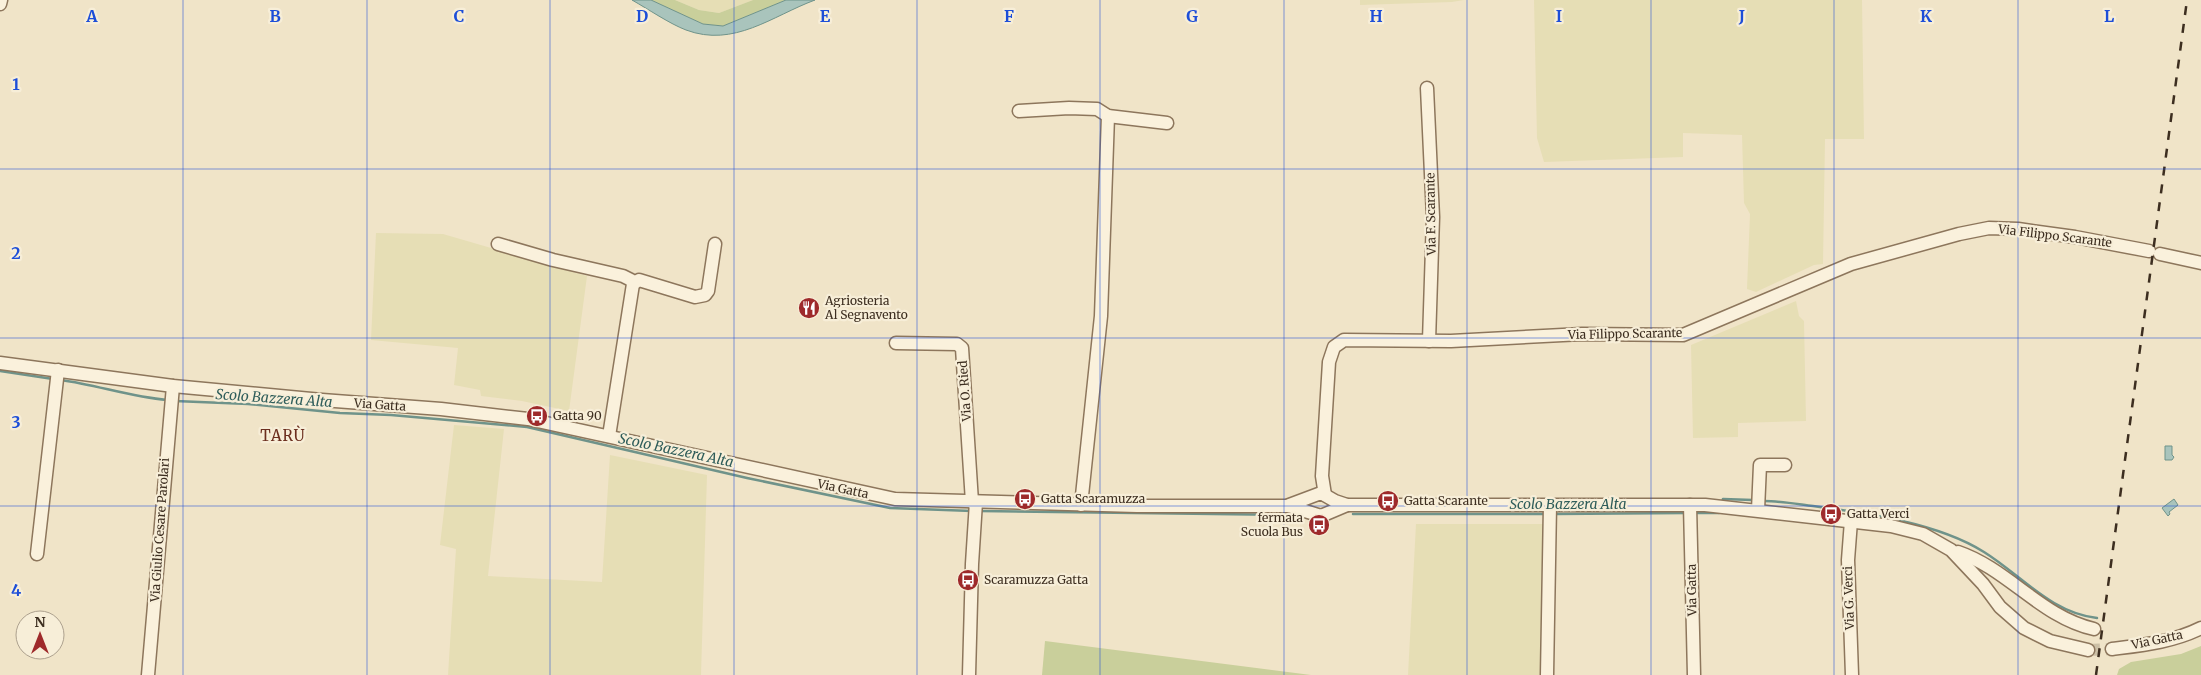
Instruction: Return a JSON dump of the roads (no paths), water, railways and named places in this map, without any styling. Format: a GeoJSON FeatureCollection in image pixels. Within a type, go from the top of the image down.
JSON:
{"type":"FeatureCollection","features":[{"type":"Feature","properties":{"kind":"street"},"geometry":{"type":"LineString","coordinates":[[0,4],[1,0]]}},
{"type":"Feature","properties":{"kind":"street","name":"Via F. Scarante"},"geometry":{"type":"LineString","coordinates":[[1427,88],[1433,217],[1429,341]]}},
{"type":"Feature","properties":{"kind":"street"},"geometry":{"type":"LineString","coordinates":[[1019,111],[1069,108],[1097,109],[1108,116],[1167,123]]}},
{"type":"Feature","properties":{"kind":"street"},"geometry":{"type":"LineString","coordinates":[[1082,505],[1099,331],[1108,116]]}},
{"type":"Feature","properties":{"kind":"street","name":"Via Filippo Scarante"},"geometry":{"type":"LineString","coordinates":[[1319,496],[1322,476],[1329,362],[1334,347],[1340,342],[1349,339],[1429,341],[1582,334],[1682,335],[1852,264],[1959,234],[1989,228],[2018,229],[2058,234],[2201,263]]}},
{"type":"Feature","properties":{"kind":"street"},"geometry":{"type":"LineString","coordinates":[[498,244],[552,260],[623,276],[631,280],[633,284],[609,436]]}},
{"type":"Feature","properties":{"kind":"street"},"geometry":{"type":"LineString","coordinates":[[633,284],[640,280],[695,297],[705,295],[708,291],[715,244]]}},
{"type":"Feature","properties":{"kind":"street","name":"Via O. Ried"},"geometry":{"type":"LineString","coordinates":[[896,343],[957,344],[962,348],[974,502]]}},
{"type":"Feature","properties":{"kind":"street","name":"Via Gatta"},"geometry":{"type":"LineString","coordinates":[[0,363],[58,370],[172,395],[501,415],[556,424],[883,497],[905,500],[1082,505],[1289,506],[1309,511],[1316,516],[1321,516],[1347,505]]}},
{"type":"Feature","properties":{"kind":"street"},"geometry":{"type":"LineString","coordinates":[[37,554],[58,370]]}},
{"type":"Feature","properties":{"kind":"street","name":"Via Giulio Cesare Parolari"},"geometry":{"type":"LineString","coordinates":[[148,675],[172,395]]}},
{"type":"Feature","properties":{"kind":"street"},"geometry":{"type":"LineString","coordinates":[[1758,510],[1760,465],[1785,465]]}},
{"type":"Feature","properties":{"kind":"street"},"geometry":{"type":"LineString","coordinates":[[1309,511],[1308,506],[1319,496],[1331,508],[1329,512]]}},
{"type":"Feature","properties":{"kind":"street","name":"Via Gatta"},"geometry":{"type":"LineString","coordinates":[[1289,506],[1319,496],[1347,505],[1550,510],[1758,510],[1851,521],[1908,530],[1933,539],[1951,550],[1967,555],[2070,622],[2094,628]]}},
{"type":"Feature","properties":{"kind":"street"},"geometry":{"type":"LineString","coordinates":[[970,675],[974,502]]}},
{"type":"Feature","properties":{"kind":"street"},"geometry":{"type":"LineString","coordinates":[[1547,675],[1550,510]]}},
{"type":"Feature","properties":{"kind":"street","name":"Via Gatta"},"geometry":{"type":"LineString","coordinates":[[1690,510],[1694,675]]}},
{"type":"Feature","properties":{"kind":"street","name":"Via G. Verci"},"geometry":{"type":"LineString","coordinates":[[1851,521],[1848,560],[1852,675]]}},
{"type":"Feature","properties":{"kind":"street","name":"Via Gatta"},"geometry":{"type":"LineString","coordinates":[[1951,550],[1983,584],[2000,607],[2024,628],[2050,641],[2088,650]]}},
{"type":"Feature","properties":{"kind":"street"},"geometry":{"type":"LineString","coordinates":[[1983,584],[1995,572]]}},
{"type":"Feature","properties":{"kind":"street","name":"Via Gatta"},"geometry":{"type":"LineString","coordinates":[[2112,649],[2160,642],[2183,636],[2201,628]]}},
{"type":"Feature","properties":{"kind":"water"},"geometry":{"type":"Polygon","coordinates":[[[632,0],[651,0],[703,24],[723,26],[786,0],[815,0],[737,33],[704,35],[686,30],[632,0]]]}},
{"type":"Feature","properties":{"kind":"water"},"geometry":{"type":"Polygon","coordinates":[[[2165,446],[2172,446],[2172,455],[2174,457],[2172,460],[2165,460],[2165,446]]]}},
{"type":"Feature","properties":{"kind":"water"},"geometry":{"type":"Polygon","coordinates":[[[2174,499],[2178,505],[2169,512],[2168,516],[2162,508],[2174,499]]]}},
{"type":"Feature","properties":{"kind":"waterway","name":"Scolo Bazzera Alta"},"geometry":{"type":"LineString","coordinates":[[0,371],[53,379]]}},
{"type":"Feature","properties":{"kind":"waterway","name":"Scolo Bazzera Alta"},"geometry":{"type":"LineString","coordinates":[[61,380],[167,400]]}},
{"type":"Feature","properties":{"kind":"waterway","name":"Scolo Bazzera Alta"},"geometry":{"type":"LineString","coordinates":[[175,401],[248,404],[527,427],[747,478],[890,508],[972,511]]}},
{"type":"Feature","properties":{"kind":"waterway","name":"Scolo Bazzera Alta"},"geometry":{"type":"LineString","coordinates":[[1722,502],[1723,499],[1753,500]]}},
{"type":"Feature","properties":{"kind":"waterway","name":"Scolo Bazzera Alta"},"geometry":{"type":"LineString","coordinates":[[1764,501],[1878,516],[1945,534],[1966,542],[1984,552],[2037,592],[2065,609],[2080,615],[2097,618]]}},
{"type":"Feature","properties":{"kind":"waterway","name":"Scolo Bazzera Alta"},"geometry":{"type":"LineString","coordinates":[[1695,513],[1719,513],[1719,510]]}},
{"type":"Feature","properties":{"kind":"waterway","name":"Scolo Bazzera Alta"},"geometry":{"type":"LineString","coordinates":[[980,511],[1288,515]]}},
{"type":"Feature","properties":{"kind":"waterway","name":"Scolo Bazzera Alta"},"geometry":{"type":"LineString","coordinates":[[1555,514],[1687,513]]}},
{"type":"Feature","properties":{"kind":"waterway","name":"Scolo Bazzera Alta"},"geometry":{"type":"LineString","coordinates":[[1353,514],[1547,514]]}},
{"type":"Feature","properties":{"kind":"tunnel"},"geometry":{"type":"LineString","coordinates":[[2088,650],[2112,649]]}},
{"type":"Feature","properties":{"kind":"railway"},"geometry":{"type":"LineString","coordinates":[[2096,675],[2187,0]]}},
{"type":"Feature","properties":{"kind":"place","name":"Agriosteria Al Segnavento"},"geometry":{"type":"Point","coordinates":[809,308]}},
{"type":"Feature","properties":{"kind":"place","name":"Gatta 90"},"geometry":{"type":"Point","coordinates":[537,416]}},
{"type":"Feature","properties":{"kind":"place","name":"Gatta Scaramuzza"},"geometry":{"type":"Point","coordinates":[1025,499]}},
{"type":"Feature","properties":{"kind":"place","name":"Gatta Scarante"},"geometry":{"type":"Point","coordinates":[1388,501]}},
{"type":"Feature","properties":{"kind":"place","name":"Gatta Verci"},"geometry":{"type":"Point","coordinates":[1831,514]}},
{"type":"Feature","properties":{"kind":"place","name":"fermata Scuola Bus"},"geometry":{"type":"Point","coordinates":[1319,525]}},
{"type":"Feature","properties":{"kind":"place","name":"Scaramuzza Gatta"},"geometry":{"type":"Point","coordinates":[968,580]}},
{"type":"Feature","properties":{"kind":"district","name":"TARÙ"},"geometry":{"type":"Point","coordinates":[283,436]}}]}
